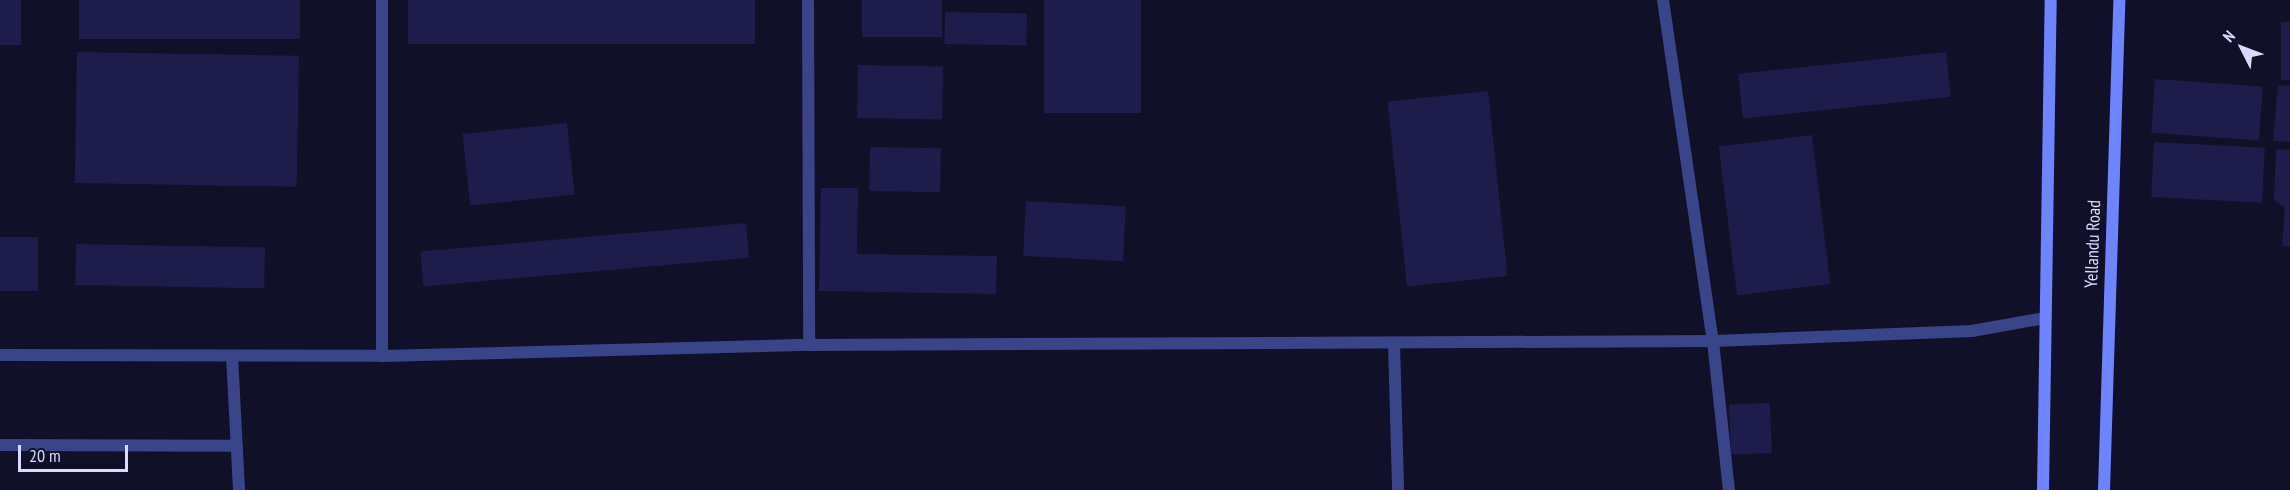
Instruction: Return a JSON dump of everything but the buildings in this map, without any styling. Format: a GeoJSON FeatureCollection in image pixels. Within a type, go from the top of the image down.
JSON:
{"type":"FeatureCollection","features":[{"type":"Feature","properties":{"kind":"main road"},"geometry":{"type":"LineString","coordinates":[[2043,490],[2051,0]]}},
{"type":"Feature","properties":{"kind":"main road","name":"Yellandu Road"},"geometry":{"type":"LineString","coordinates":[[2104,490],[2119,0]]}},
{"type":"Feature","properties":{"kind":"street"},"geometry":{"type":"LineString","coordinates":[[382,0],[382,356]]}},
{"type":"Feature","properties":{"kind":"street"},"geometry":{"type":"LineString","coordinates":[[808,0],[809,345]]}},
{"type":"Feature","properties":{"kind":"street"},"geometry":{"type":"LineString","coordinates":[[1663,0],[1713,341],[1729,490]]}},
{"type":"Feature","properties":{"kind":"street"},"geometry":{"type":"LineString","coordinates":[[0,355],[382,356],[809,345],[1713,341],[1972,331],[2045,318]]}},
{"type":"Feature","properties":{"kind":"street"},"geometry":{"type":"LineString","coordinates":[[1394,342],[1398,490]]}},
{"type":"Feature","properties":{"kind":"street"},"geometry":{"type":"LineString","coordinates":[[232,356],[239,490]]}},
{"type":"Feature","properties":{"kind":"street"},"geometry":{"type":"LineString","coordinates":[[0,445],[237,446]]}}]}
